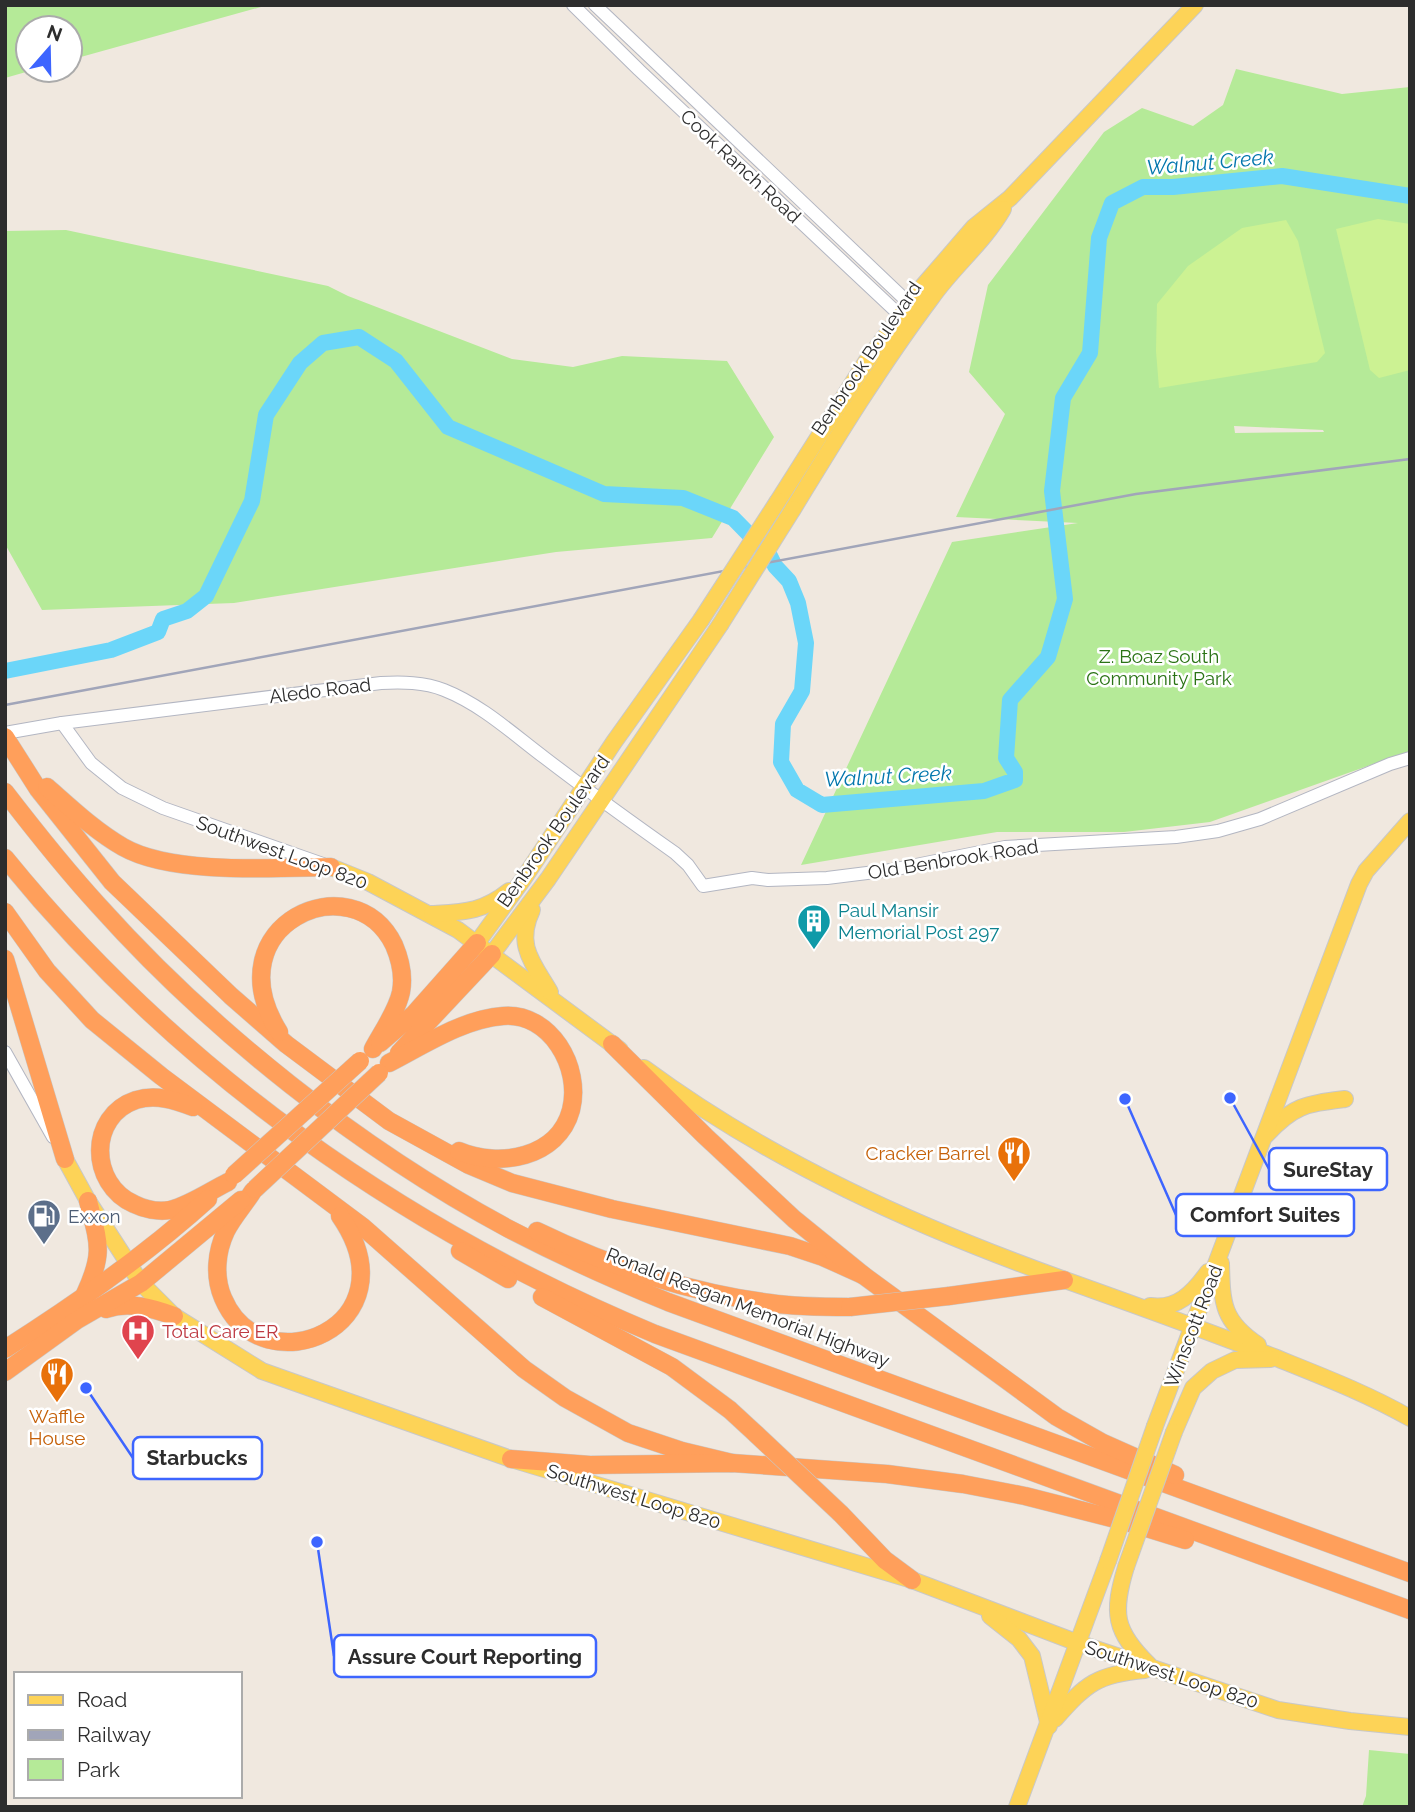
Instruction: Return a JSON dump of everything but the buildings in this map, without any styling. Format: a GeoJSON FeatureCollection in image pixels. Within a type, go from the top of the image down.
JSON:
{"type":"FeatureCollection","features":[{"type":"Feature","properties":{"kind":"highway"},"geometry":{"type":"LineString","coordinates":[[5,735],[37,789],[111,882],[218,985],[286,1044],[404,1130],[469,1165],[512,1184],[612,1209],[790,1246],[863,1275]]}},
{"type":"Feature","properties":{"kind":"highway"},"geometry":{"type":"LineString","coordinates":[[29,774],[106,836],[125,848],[157,861],[199,866],[331,867]]}},
{"type":"Feature","properties":{"kind":"highway","name":"Ronald Reagan Memorial Highway"},"geometry":{"type":"LineString","coordinates":[[5,792],[99,906],[140,950],[214,1020],[302,1092],[362,1136],[424,1178],[507,1228],[668,1302],[1410,1573]]}},
{"type":"Feature","properties":{"kind":"highway"},"geometry":{"type":"LineString","coordinates":[[5,858],[72,936],[205,1064],[275,1120],[356,1177],[520,1272],[622,1321],[1410,1611]]}},
{"type":"Feature","properties":{"kind":"highway"},"geometry":{"type":"LineString","coordinates":[[286,1044],[263,1001],[261,968],[265,952],[275,933],[289,920],[326,906],[344,907],[362,913],[379,924],[391,939],[402,974],[401,993],[366,1055]]}},
{"type":"Feature","properties":{"kind":"highway"},"geometry":{"type":"LineString","coordinates":[[5,912],[47,971],[92,1020],[160,1076],[399,1257],[524,1369],[565,1398],[628,1433],[682,1451],[732,1463]]}},
{"type":"Feature","properties":{"kind":"highway","name":"Benbrook Boulevard"},"geometry":{"type":"LineString","coordinates":[[5,1349],[128,1264],[231,1179],[414,1014],[477,943]]}},
{"type":"Feature","properties":{"kind":"highway","name":"Benbrook Boulevard"},"geometry":{"type":"LineString","coordinates":[[5,1372],[77,1320],[141,1283],[254,1190],[384,1068],[492,954]]}},
{"type":"Feature","properties":{"kind":"highway"},"geometry":{"type":"LineString","coordinates":[[5,959],[65,1159]]}},
{"type":"Feature","properties":{"kind":"highway"},"geometry":{"type":"LineString","coordinates":[[384,1068],[464,1026],[505,1016],[527,1019],[541,1025],[559,1046],[570,1071],[571,1110],[552,1140],[527,1155],[492,1159],[466,1154],[423,1135],[404,1130]]}},
{"type":"Feature","properties":{"kind":"highway"},"geometry":{"type":"LineString","coordinates":[[612,1044],[794,1219],[863,1275],[1057,1417],[1128,1455],[1211,1490],[1234,1509]]}},
{"type":"Feature","properties":{"kind":"highway"},"geometry":{"type":"LineString","coordinates":[[212,1114],[165,1098],[134,1101],[118,1111],[107,1126],[100,1143],[100,1162],[105,1178],[121,1198],[144,1209],[168,1210],[231,1179]]}},
{"type":"Feature","properties":{"kind":"highway"},"geometry":{"type":"LineString","coordinates":[[356,1177],[364,1191],[485,1266],[672,1367],[730,1410],[841,1514],[885,1560],[912,1580]]}},
{"type":"Feature","properties":{"kind":"highway"},"geometry":{"type":"LineString","coordinates":[[424,1178],[451,1182],[543,1234],[600,1257],[666,1280],[770,1303],[850,1307],[1065,1280]]}},
{"type":"Feature","properties":{"kind":"highway"},"geometry":{"type":"LineString","coordinates":[[254,1190],[226,1231],[218,1263],[218,1285],[225,1303],[243,1326],[267,1338],[289,1342],[310,1340],[331,1331],[346,1318],[356,1300],[361,1279],[359,1255],[354,1236],[332,1205]]}},
{"type":"Feature","properties":{"kind":"highway"},"geometry":{"type":"LineString","coordinates":[[83,1297],[96,1271],[99,1257],[88,1201]]}},
{"type":"Feature","properties":{"kind":"highway"},"geometry":{"type":"LineString","coordinates":[[77,1320],[115,1306],[150,1307],[174,1316]]}},
{"type":"Feature","properties":{"kind":"highway"},"geometry":{"type":"LineString","coordinates":[[511,1459],[590,1465],[732,1463],[887,1474],[963,1484],[1082,1510],[1207,1547],[1242,1549]]}},
{"type":"Feature","properties":{"kind":"main road","name":"Benbrook Boulevard"},"geometry":{"type":"LineString","coordinates":[[477,943],[701,620],[866,362],[910,314],[974,227],[1010,198],[1195,5]]}},
{"type":"Feature","properties":{"kind":"main road","name":"Benbrook Boulevard"},"geometry":{"type":"LineString","coordinates":[[492,954],[548,878],[720,625],[879,369],[910,314]]}},
{"type":"Feature","properties":{"kind":"main road","name":"Winscott Road"},"geometry":{"type":"LineString","coordinates":[[1017,1807],[1049,1726],[1155,1426],[1359,884],[1366,871],[1410,821]]}},
{"type":"Feature","properties":{"kind":"main road","name":"Southwest Loop 820"},"geometry":{"type":"LineString","coordinates":[[331,867],[430,915],[477,943],[717,1118],[809,1172],[889,1209],[1065,1280],[1194,1326],[1374,1398],[1410,1418]]}},
{"type":"Feature","properties":{"kind":"main road"},"geometry":{"type":"LineString","coordinates":[[430,915],[478,909],[498,900],[524,878]]}},
{"type":"Feature","properties":{"kind":"main road"},"geometry":{"type":"LineString","coordinates":[[548,878],[527,920],[524,936],[530,958],[555,1000]]}},
{"type":"Feature","properties":{"kind":"main road"},"geometry":{"type":"LineString","coordinates":[[1262,1139],[1281,1119],[1302,1105],[1345,1099]]}},
{"type":"Feature","properties":{"kind":"main road","name":"Southwest Loop 820"},"geometry":{"type":"LineString","coordinates":[[65,1159],[88,1201],[141,1283],[174,1316],[262,1371],[511,1459],[912,1580],[1078,1643],[1278,1710],[1410,1727]]}},
{"type":"Feature","properties":{"kind":"main road"},"geometry":{"type":"LineString","coordinates":[[1135,1304],[1172,1306],[1186,1298],[1198,1286],[1221,1253]]}},
{"type":"Feature","properties":{"kind":"main road"},"geometry":{"type":"LineString","coordinates":[[1221,1253],[1222,1296],[1230,1320],[1244,1335],[1277,1359]]}},
{"type":"Feature","properties":{"kind":"main road"},"geometry":{"type":"LineString","coordinates":[[1153,1669],[1125,1640],[1117,1610],[1118,1593],[1174,1432],[1193,1388],[1212,1371],[1235,1360],[1277,1359]]}},
{"type":"Feature","properties":{"kind":"main road"},"geometry":{"type":"LineString","coordinates":[[974,1604],[1019,1639],[1032,1656],[1049,1726]]}},
{"type":"Feature","properties":{"kind":"main road"},"geometry":{"type":"LineString","coordinates":[[1049,1726],[1078,1694],[1101,1678],[1119,1672],[1153,1669]]}},
{"type":"Feature","properties":{"kind":"street","name":"Cook Ranch Road"},"geometry":{"type":"LineString","coordinates":[[573,5],[639,70],[910,314]]}},
{"type":"Feature","properties":{"kind":"street","name":"Cook Ranch Road"},"geometry":{"type":"LineString","coordinates":[[594,5],[910,314]]}},
{"type":"Feature","properties":{"kind":"street","name":"Aledo Road"},"geometry":{"type":"LineString","coordinates":[[5,735],[62,723],[381,683],[421,684],[441,688],[469,701],[601,800]]}},
{"type":"Feature","properties":{"kind":"street","name":"Southwest Loop 820"},"geometry":{"type":"LineString","coordinates":[[62,723],[91,763],[122,788],[163,808],[331,867]]}},
{"type":"Feature","properties":{"kind":"street","name":"Old Benbrook Road"},"geometry":{"type":"LineString","coordinates":[[601,800],[675,853],[688,865],[703,886],[752,878],[768,880],[827,877],[891,870],[1005,847],[1176,837],[1218,831],[1260,819],[1410,758]]}},
{"type":"Feature","properties":{"kind":"street","name":"Southwest Loop 820"},"geometry":{"type":"LineString","coordinates":[[5,1052],[65,1159]]}},
{"type":"Feature","properties":{"kind":"green space"},"geometry":{"type":"Polygon","coordinates":[[[5,5],[268,5],[84,56],[84,14],[14,14],[14,75],[5,78],[5,5]]]}},
{"type":"Feature","properties":{"kind":"green space","name":"Z. Boaz South Community Park"},"geometry":{"type":"Polygon","coordinates":[[[1236,69],[1342,94],[1410,87],[1410,751],[1210,822],[1124,832],[997,832],[801,865],[952,542],[1078,523],[956,517],[1005,414],[969,372],[988,285],[1104,132],[1142,108],[1193,126],[1223,105],[1236,69]],[[1234,426],[1235,433],[1324,432],[1234,426]]]}},
{"type":"Feature","properties":{"kind":"green space"},"geometry":{"type":"Polygon","coordinates":[[[1378,219],[1410,224],[1410,370],[1379,378],[1370,370],[1336,229],[1378,219]]]}},
{"type":"Feature","properties":{"kind":"green space"},"geometry":{"type":"Polygon","coordinates":[[[1286,220],[1298,241],[1325,353],[1317,362],[1159,388],[1156,351],[1157,304],[1188,266],[1242,228],[1286,220]]]}},
{"type":"Feature","properties":{"kind":"green space"},"geometry":{"type":"Polygon","coordinates":[[[66,230],[328,286],[512,359],[573,367],[622,356],[727,361],[774,437],[712,538],[556,552],[234,603],[42,610],[5,544],[5,231],[66,230]]]}},
{"type":"Feature","properties":{"kind":"green space"},"geometry":{"type":"Polygon","coordinates":[[[1369,1750],[1410,1754],[1410,1807],[1362,1807],[1366,1796],[1369,1750]]]}},
{"type":"Feature","properties":{"kind":"waterway","name":"Walnut Creek"},"geometry":{"type":"LineString","coordinates":[[5,671],[111,650],[158,632],[163,619],[187,611],[206,596],[252,501],[266,415],[300,363],[323,343],[359,337],[396,361],[448,427],[604,494],[683,498],[733,518],[770,556],[789,581],[798,603],[806,643],[802,691],[783,724],[781,762],[797,790],[822,805],[984,791],[1015,780],[1015,772],[1006,758],[1010,700],[1048,657],[1065,599],[1052,491],[1063,398],[1090,353],[1099,238],[1112,203],[1143,187],[1173,187],[1282,176],[1410,196]]}},
{"type":"Feature","properties":{"kind":"railway"},"geometry":{"type":"LineString","coordinates":[[5,705],[1136,494],[1410,459]]}},
{"type":"Feature","properties":{"kind":"place","name":"Paul Mansir Memorial Post 297"},"geometry":{"type":"Point","coordinates":[814,951]}},
{"type":"Feature","properties":{"kind":"place","name":"SureStay"},"geometry":{"type":"Point","coordinates":[1230,1098]}},
{"type":"Feature","properties":{"kind":"place","name":"Comfort Suites"},"geometry":{"type":"Point","coordinates":[1125,1099]}},
{"type":"Feature","properties":{"kind":"place","name":"Cracker Barrel"},"geometry":{"type":"Point","coordinates":[1014,1183]}},
{"type":"Feature","properties":{"kind":"place","name":"Exxon"},"geometry":{"type":"Point","coordinates":[44,1246]}},
{"type":"Feature","properties":{"kind":"place","name":"Total Care ER"},"geometry":{"type":"Point","coordinates":[138,1361]}},
{"type":"Feature","properties":{"kind":"place","name":"Starbucks"},"geometry":{"type":"Point","coordinates":[86,1388]}},
{"type":"Feature","properties":{"kind":"place","name":"Waffle House"},"geometry":{"type":"Point","coordinates":[57,1404]}},
{"type":"Feature","properties":{"kind":"place","name":"Assure Court Reporting"},"geometry":{"type":"Point","coordinates":[317,1542]}}]}
